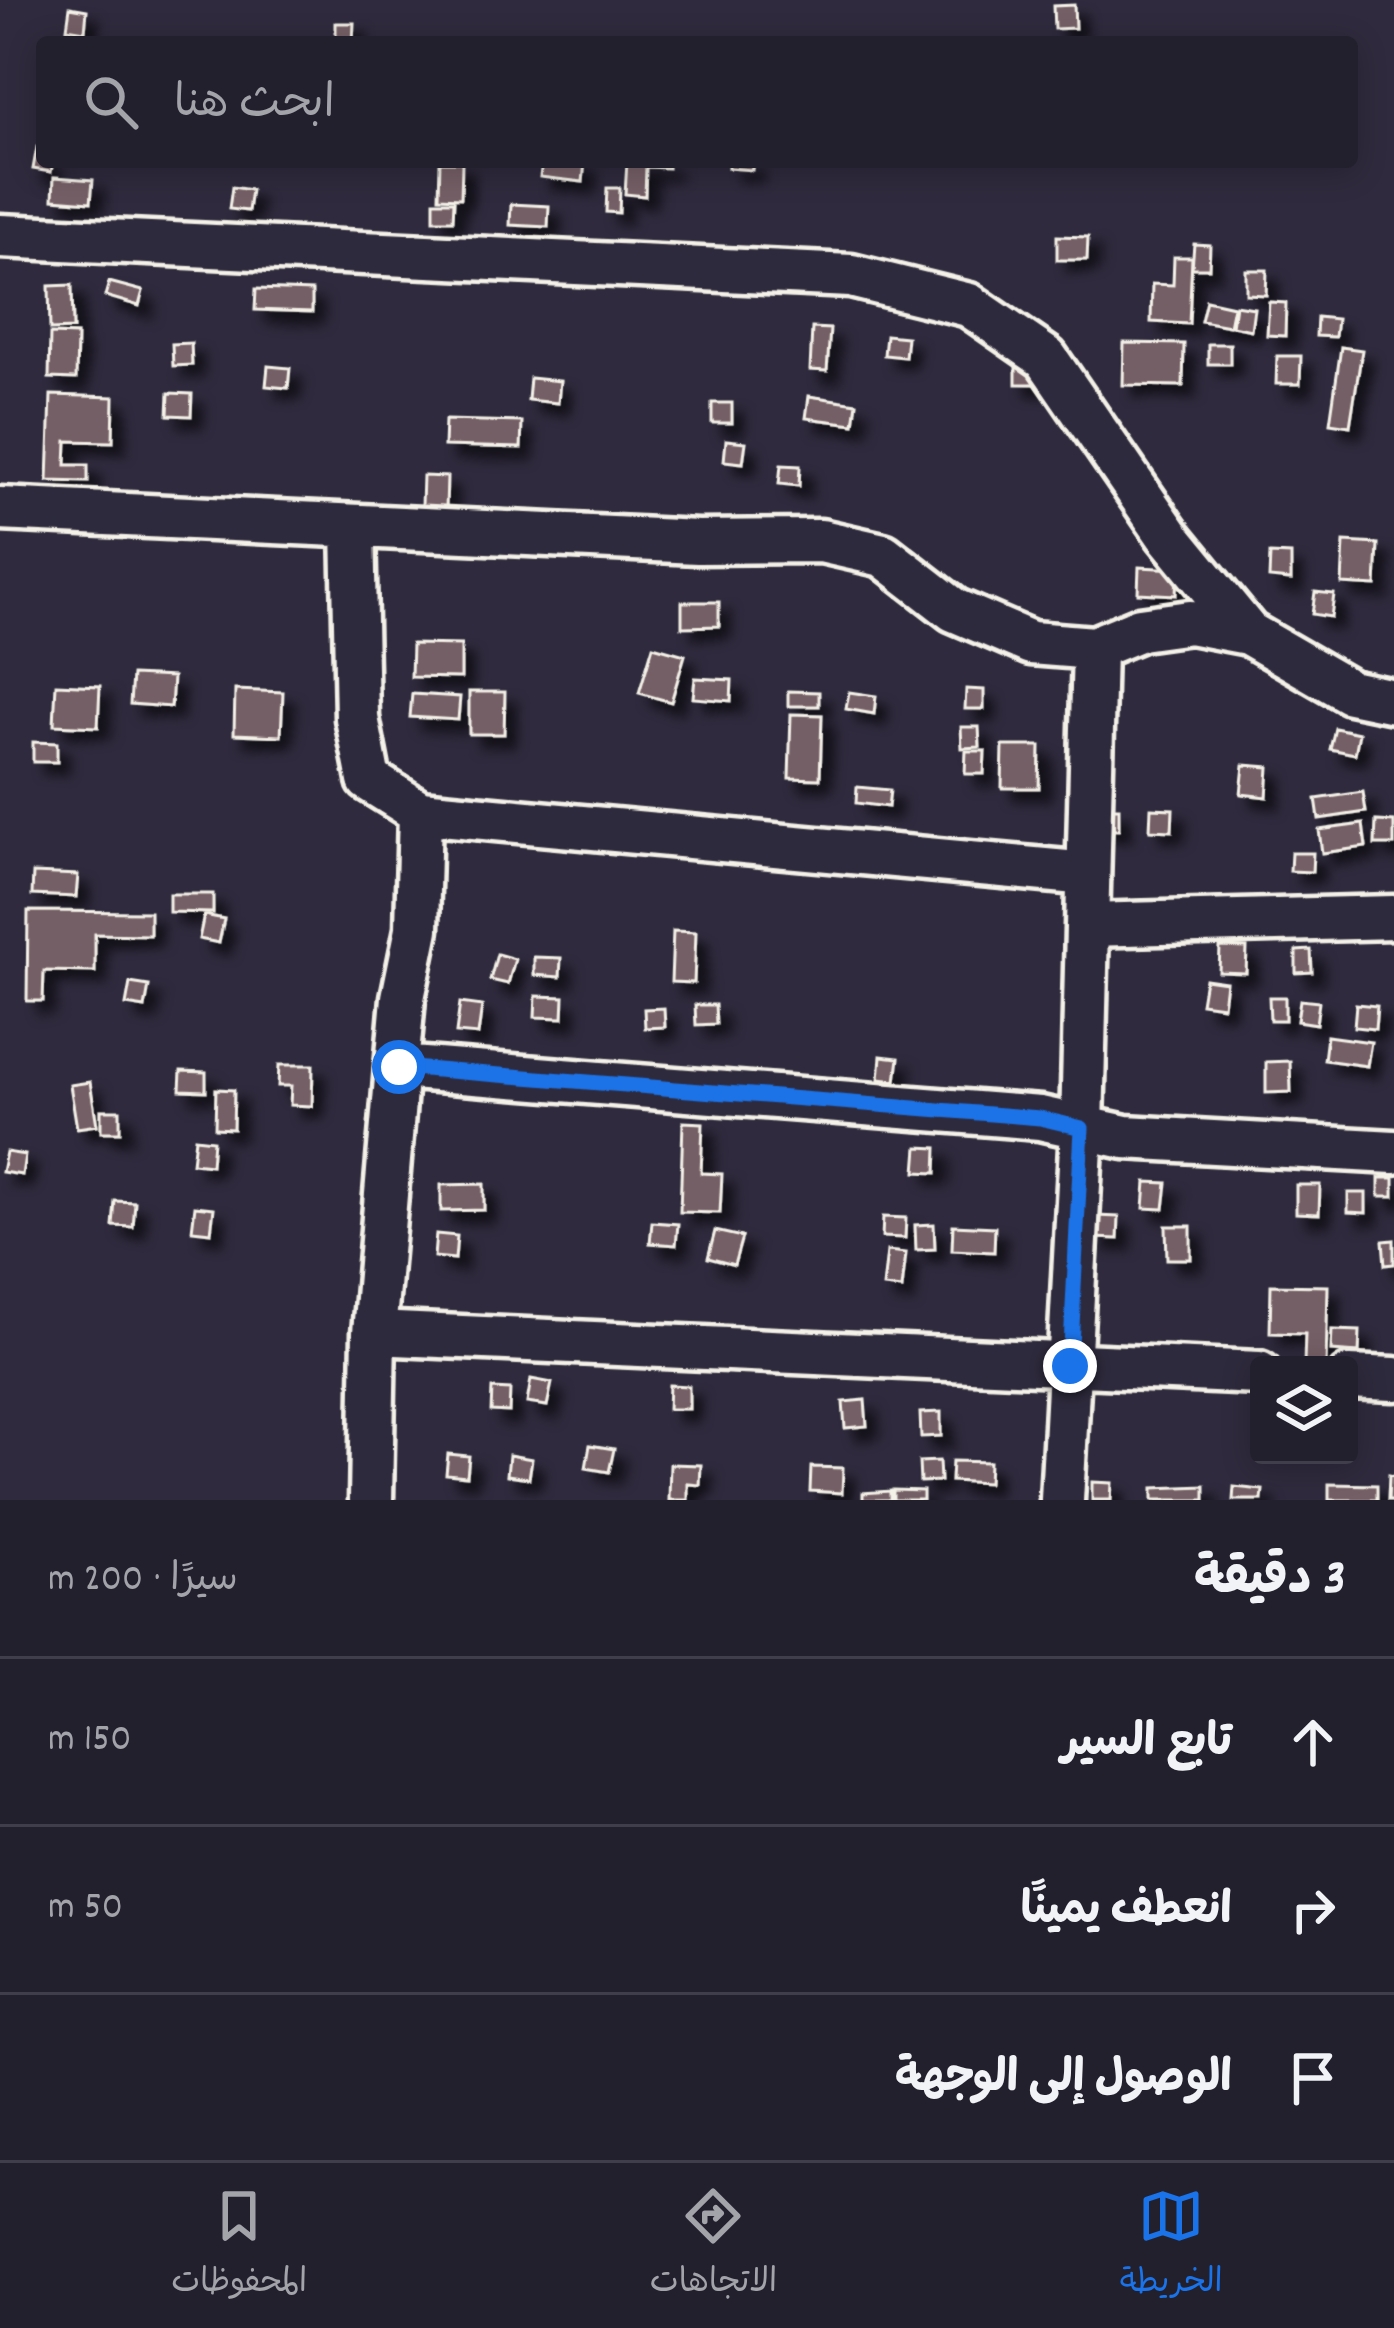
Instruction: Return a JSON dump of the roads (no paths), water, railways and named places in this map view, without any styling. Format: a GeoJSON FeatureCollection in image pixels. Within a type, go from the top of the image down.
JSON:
{"type":"FeatureCollection","features":[{"type":"Feature","properties":{"kind":"street"},"geometry":{"type":"LineString","coordinates":[[0,236],[851,276],[969,304],[1046,358],[1166,534],[1248,633]]}},
{"type":"Feature","properties":{"kind":"street"},"geometry":{"type":"LineString","coordinates":[[0,509],[698,542],[821,541],[883,555],[954,610],[1031,643],[1094,648],[1140,629],[1190,622],[1248,633],[1351,692],[1394,701]]}},
{"type":"Feature","properties":{"kind":"street"},"geometry":{"type":"LineString","coordinates":[[353,526],[357,718],[370,780],[420,812],[1088,874]]}},
{"type":"Feature","properties":{"kind":"street"},"geometry":{"type":"LineString","coordinates":[[1062,1500],[1082,1128],[1094,648]]}},
{"type":"Feature","properties":{"kind":"street"},"geometry":{"type":"LineString","coordinates":[[371,1500],[374,1334],[404,998],[417,929],[420,812]]}},
{"type":"Feature","properties":{"kind":"street"},"geometry":{"type":"LineString","coordinates":[[1087,926],[1394,917]]}},
{"type":"Feature","properties":{"kind":"street"},"geometry":{"type":"LineString","coordinates":[[399,1067],[1040,1118],[1125,1137],[1394,1152]]}},
{"type":"Feature","properties":{"kind":"street"},"geometry":{"type":"LineString","coordinates":[[374,1334],[1250,1373]]}},
{"type":"Feature","properties":{"kind":"street"},"geometry":{"type":"LineString","coordinates":[[1358,1377],[1394,1378]]}}]}
